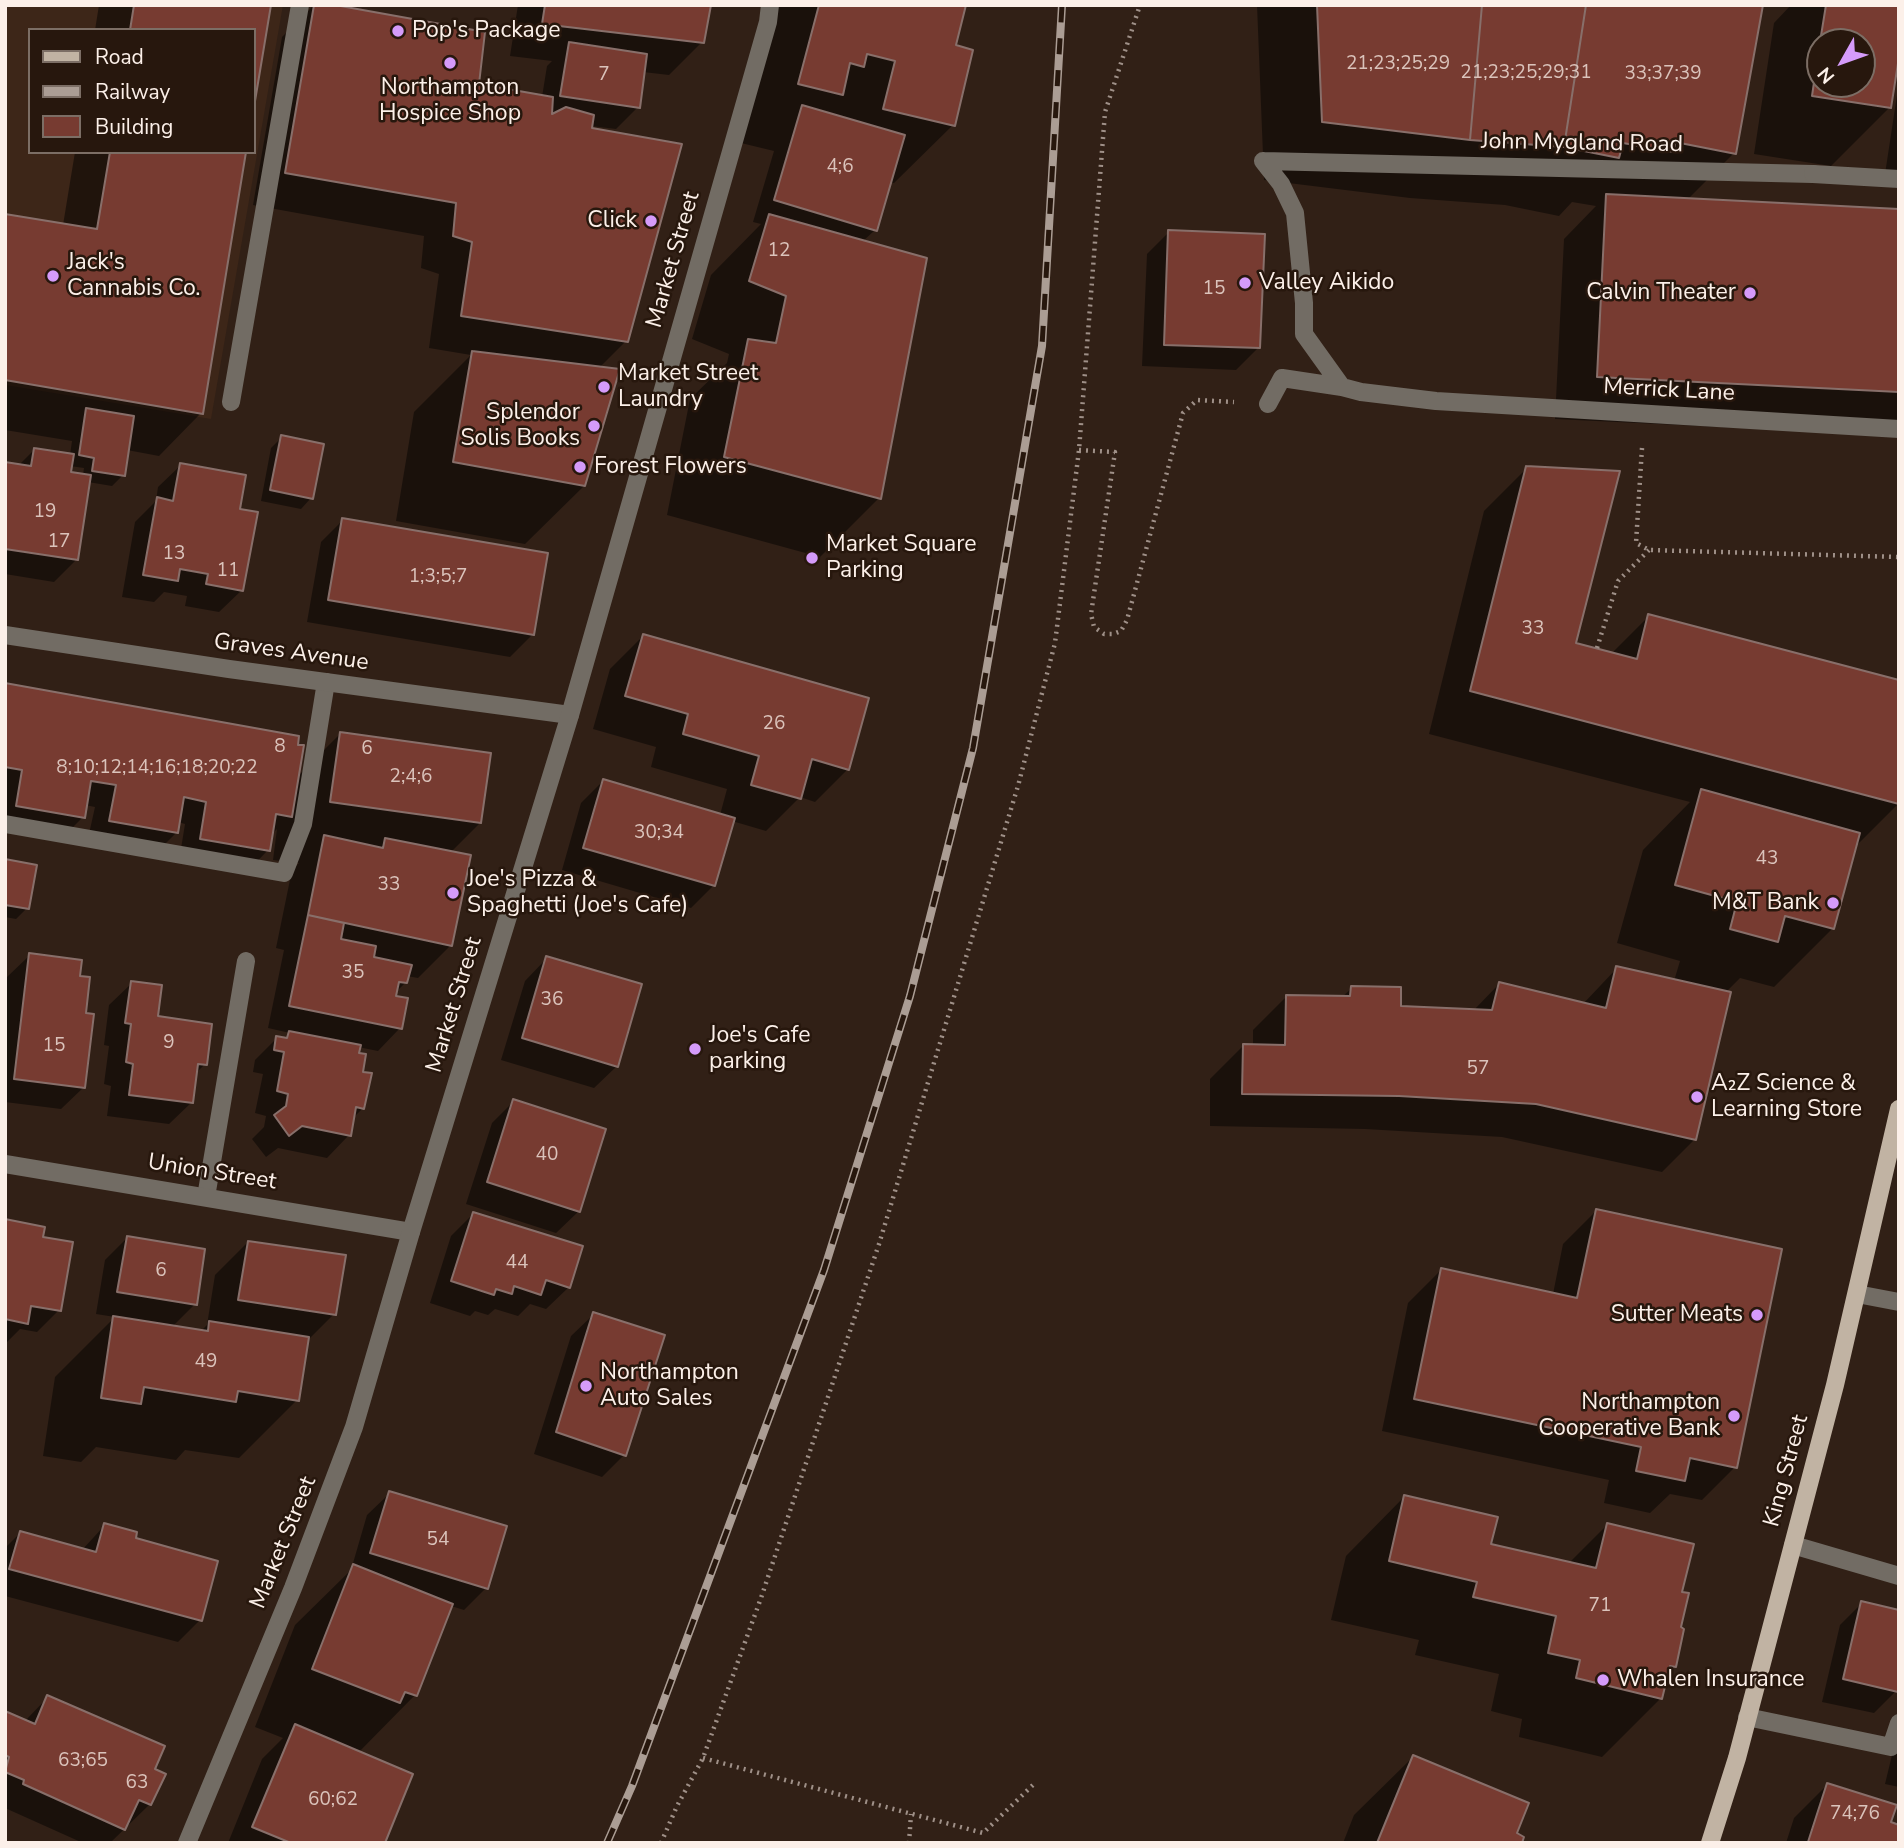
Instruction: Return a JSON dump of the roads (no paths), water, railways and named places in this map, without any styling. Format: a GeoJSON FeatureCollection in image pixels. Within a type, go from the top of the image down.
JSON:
{"type":"FeatureCollection","features":[{"type":"Feature","properties":{"kind":"main road","name":"King Street"},"geometry":{"type":"LineString","coordinates":[[1710,1843],[1747,1717],[1835,1385],[1899,1109]]}},
{"type":"Feature","properties":{"kind":"street"},"geometry":{"type":"LineString","coordinates":[[231,402],[300,5]]}},
{"type":"Feature","properties":{"kind":"street","name":"Market Street"},"geometry":{"type":"LineString","coordinates":[[187,1843],[326,1507],[362,1401],[411,1232],[570,715],[768,22],[770,5]]}},
{"type":"Feature","properties":{"kind":"street","name":"John Mygland Road"},"geometry":{"type":"LineString","coordinates":[[1342,387],[1304,334],[1304,303],[1295,213],[1281,184],[1263,161],[1813,174],[1899,179]]}},
{"type":"Feature","properties":{"kind":"street","name":"Merrick Lane"},"geometry":{"type":"LineString","coordinates":[[1268,404],[1282,379],[1436,401],[1899,429]]}},
{"type":"Feature","properties":{"kind":"street","name":"Graves Avenue"},"geometry":{"type":"LineString","coordinates":[[5,635],[570,715]]}},
{"type":"Feature","properties":{"kind":"street"},"geometry":{"type":"LineString","coordinates":[[5,824],[284,873],[303,824],[326,682]]}},
{"type":"Feature","properties":{"kind":"street"},"geometry":{"type":"LineString","coordinates":[[206,1197],[246,961]]}},
{"type":"Feature","properties":{"kind":"street","name":"Union Street"},"geometry":{"type":"LineString","coordinates":[[5,1164],[411,1232]]}},
{"type":"Feature","properties":{"kind":"street"},"geometry":{"type":"LineString","coordinates":[[1857,1294],[1899,1303]]}},
{"type":"Feature","properties":{"kind":"street"},"geometry":{"type":"LineString","coordinates":[[1793,1545],[1899,1576]]}},
{"type":"Feature","properties":{"kind":"street"},"geometry":{"type":"LineString","coordinates":[[1747,1717],[1891,1748],[1899,1723]]}},
{"type":"Feature","properties":{"kind":"railway"},"geometry":{"type":"LineString","coordinates":[[607,1843],[632,1786],[824,1270],[910,996],[973,748],[1042,346],[1062,5]]}},
{"type":"Feature","properties":{"kind":"place","name":"Pop's Package"},"geometry":{"type":"Point","coordinates":[398,31]}},
{"type":"Feature","properties":{"kind":"place","name":"Northampton Hospice Shop"},"geometry":{"type":"Point","coordinates":[450,63]}},
{"type":"Feature","properties":{"kind":"place","name":"Click"},"geometry":{"type":"Point","coordinates":[651,221]}},
{"type":"Feature","properties":{"kind":"place","name":"Jack's Cannabis Co."},"geometry":{"type":"Point","coordinates":[53,276]}},
{"type":"Feature","properties":{"kind":"place","name":"Valley Aikido"},"geometry":{"type":"Point","coordinates":[1245,283]}},
{"type":"Feature","properties":{"kind":"place","name":"Calvin Theater"},"geometry":{"type":"Point","coordinates":[1750,293]}},
{"type":"Feature","properties":{"kind":"place","name":"Market Street Laundry"},"geometry":{"type":"Point","coordinates":[604,387]}},
{"type":"Feature","properties":{"kind":"place","name":"Splendor Solis Books"},"geometry":{"type":"Point","coordinates":[594,426]}},
{"type":"Feature","properties":{"kind":"place","name":"Forest Flowers"},"geometry":{"type":"Point","coordinates":[580,467]}},
{"type":"Feature","properties":{"kind":"place","name":"Market Square Parking"},"geometry":{"type":"Point","coordinates":[812,558]}},
{"type":"Feature","properties":{"kind":"place","name":"Joe's Pizza & Spaghetti (Joe's Cafe)"},"geometry":{"type":"Point","coordinates":[453,893]}},
{"type":"Feature","properties":{"kind":"place","name":"M&T Bank"},"geometry":{"type":"Point","coordinates":[1833,903]}},
{"type":"Feature","properties":{"kind":"place","name":"Joe's Cafe parking"},"geometry":{"type":"Point","coordinates":[695,1049]}},
{"type":"Feature","properties":{"kind":"place","name":"A₂Z Science & Learning Store"},"geometry":{"type":"Point","coordinates":[1697,1097]}},
{"type":"Feature","properties":{"kind":"place","name":"Sutter Meats"},"geometry":{"type":"Point","coordinates":[1757,1315]}},
{"type":"Feature","properties":{"kind":"place","name":"Northampton Auto Sales"},"geometry":{"type":"Point","coordinates":[586,1386]}},
{"type":"Feature","properties":{"kind":"place","name":"Northampton Cooperative Bank"},"geometry":{"type":"Point","coordinates":[1734,1416]}},
{"type":"Feature","properties":{"kind":"place","name":"Whalen Insurance"},"geometry":{"type":"Point","coordinates":[1603,1680]}}]}
